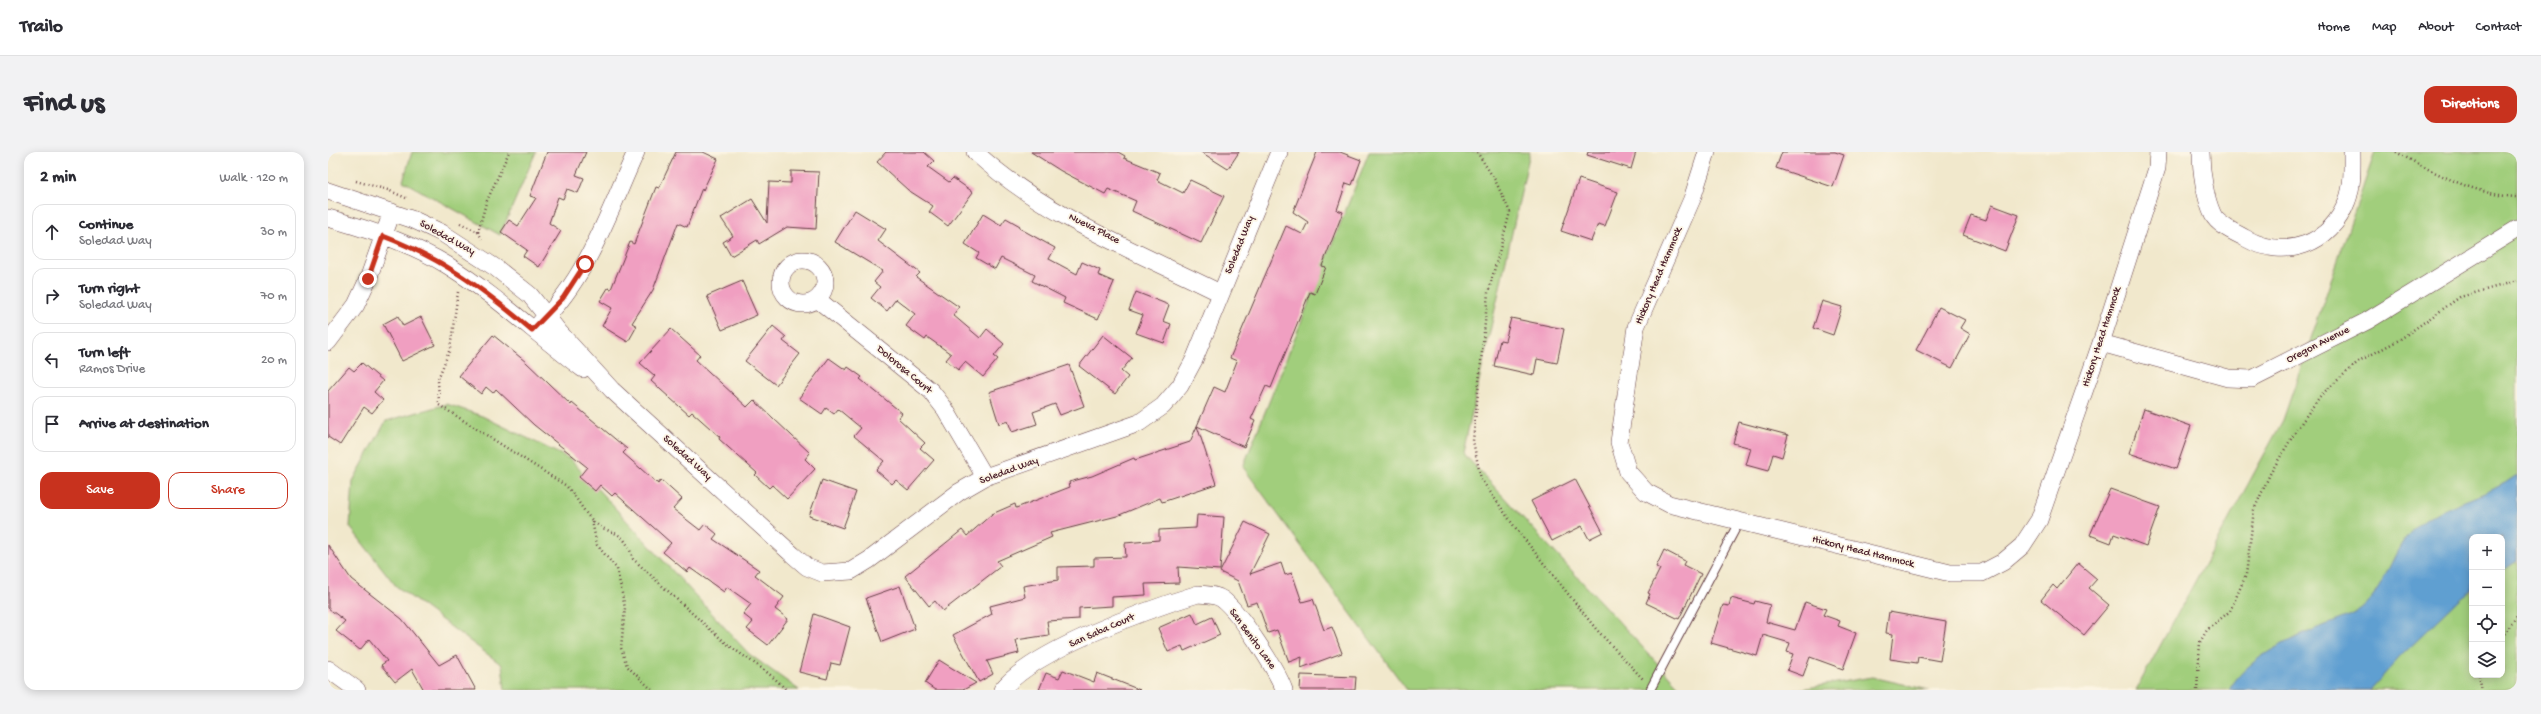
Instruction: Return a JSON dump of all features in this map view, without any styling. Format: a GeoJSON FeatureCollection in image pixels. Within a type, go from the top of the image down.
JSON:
{"type":"FeatureCollection","features":[{"type":"Feature","properties":{"kind":"street"},"geometry":{"type":"LineString","coordinates":[[532,330],[563,298],[585,264],[636,152]]}},
{"type":"Feature","properties":{"kind":"street","name":"Nueva Place"},"geometry":{"type":"LineString","coordinates":[[975,152],[1041,201],[1065,215],[1220,293]]}},
{"type":"Feature","properties":{"kind":"street","name":"Soledad Way"},"geometry":{"type":"LineString","coordinates":[[328,218],[409,246],[463,276],[612,390],[806,567],[822,573],[851,570],[869,560],[959,492],[985,477],[1114,433],[1139,422],[1163,406],[1180,386],[1194,360],[1220,293],[1279,152]]}},
{"type":"Feature","properties":{"kind":"street","name":"Hickory Head Hammock"},"geometry":{"type":"LineString","coordinates":[[1707,152],[1692,199],[1636,327],[1619,442],[1628,472],[1646,492],[1669,504],[1950,574],[1982,573],[2003,562],[2022,546],[2039,520],[2101,343],[2157,168],[2158,152]]}},
{"type":"Feature","properties":{"kind":"street"},"geometry":{"type":"LineString","coordinates":[[2200,152],[2205,185],[2214,216],[2230,229],[2254,243],[2284,249],[2307,245],[2320,238],[2339,218],[2348,199],[2352,152]]}},
{"type":"Feature","properties":{"kind":"street","name":"Soledad Way"},"geometry":{"type":"LineString","coordinates":[[328,191],[392,212],[442,233],[476,254],[530,295],[612,390]]}},
{"type":"Feature","properties":{"kind":"street"},"geometry":{"type":"LineString","coordinates":[[328,342],[356,305],[368,279],[392,212]]}},
{"type":"Feature","properties":{"kind":"street","name":"Oregon Avenue"},"geometry":{"type":"LineString","coordinates":[[2101,343],[2228,378],[2252,378],[2367,320],[2517,229]]}},
{"type":"Feature","properties":{"kind":"street","name":"Dolorosa Court"},"geometry":{"type":"LineString","coordinates":[[817,299],[931,391],[949,415],[985,477]]}},
{"type":"Feature","properties":{"kind":"street","name":"San Saba Court"},"geometry":{"type":"LineString","coordinates":[[1002,690],[1029,667],[1055,652],[1111,626],[1169,603],[1198,594],[1212,595]]}},
{"type":"Feature","properties":{"kind":"street","name":"San Benito Lane"},"geometry":{"type":"LineString","coordinates":[[1212,595],[1221,598],[1231,609],[1278,674],[1284,690]]}},
{"type":"Feature","properties":{"kind":"street"},"geometry":{"type":"LineString","coordinates":[[328,669],[357,690]]}},
{"type":"Feature","properties":{"kind":"lane"},"geometry":{"type":"LineString","coordinates":[[1651,688],[1739,522]]}},
{"type":"Feature","properties":{"kind":"path"},"geometry":{"type":"LineString","coordinates":[[476,254],[481,246],[482,239],[478,232],[486,203],[509,152]]}},
{"type":"Feature","properties":{"kind":"path"},"geometry":{"type":"LineString","coordinates":[[1477,152],[1496,180],[1510,212],[1488,293],[1482,347],[1474,441],[1481,479],[1514,526],[1596,629],[1651,688]]}},
{"type":"Feature","properties":{"kind":"path"},"geometry":{"type":"LineString","coordinates":[[2396,152],[2480,191],[2499,196],[2517,197]]}},
{"type":"Feature","properties":{"kind":"path"},"geometry":{"type":"LineString","coordinates":[[463,276],[460,282],[450,349],[438,380],[439,405],[565,485],[576,495],[592,520],[597,545],[617,569],[625,608],[621,648],[627,666],[652,690]]}},
{"type":"Feature","properties":{"kind":"path"},"geometry":{"type":"LineString","coordinates":[[2197,690],[2200,642],[2208,630],[2230,611],[2246,575],[2254,510],[2270,474],[2297,428],[2321,395],[2359,361],[2399,340],[2460,297],[2517,281]]}},
{"type":"Feature","properties":{"kind":"path"},"geometry":{"type":"LineString","coordinates":[[592,520],[616,532],[628,544],[633,559],[702,622],[759,668],[777,679],[786,690]]}},
{"type":"Feature","properties":{"kind":"path"},"geometry":{"type":"LineString","coordinates":[[2505,633],[2517,616]]}},
{"type":"Feature","properties":{"kind":"path"},"geometry":{"type":"LineString","coordinates":[[2480,678],[2482,690]]}},
{"type":"Feature","properties":{"kind":"green space"},"geometry":{"type":"Polygon","coordinates":[[[412,152],[536,152],[500,235],[403,181],[412,152]]]}},
{"type":"Feature","properties":{"kind":"green space"},"geometry":{"type":"Polygon","coordinates":[[[1369,152],[1530,152],[1463,453],[1682,690],[1407,690],[1243,467],[1369,152]]]}},
{"type":"Feature","properties":{"kind":"green space"},"geometry":{"type":"Polygon","coordinates":[[[2375,152],[2517,152],[2517,690],[2136,690],[2283,420],[2375,152]]]}},
{"type":"Feature","properties":{"kind":"green space"},"geometry":{"type":"Polygon","coordinates":[[[447,404],[482,416],[570,459],[749,654],[799,690],[505,690],[502,665],[396,586],[350,527],[353,481],[386,421],[447,404]]]}},
{"type":"Feature","properties":{"kind":"green space"},"geometry":{"type":"Polygon","coordinates":[[[1872,677],[1929,690],[1795,690],[1872,677]]]}},
{"type":"Feature","properties":{"kind":"water"},"geometry":{"type":"Polygon","coordinates":[[[2517,475],[2517,561],[2505,569],[2505,534],[2469,534],[2469,592],[2462,597],[2401,656],[2370,690],[2229,690],[2248,667],[2272,650],[2286,642],[2353,614],[2367,603],[2376,593],[2400,546],[2417,526],[2428,518],[2453,505],[2505,483],[2517,475]]]}},
{"type":"Feature","properties":{"kind":"building"},"geometry":{"type":"Polygon","coordinates":[[[547,152],[586,152],[576,175],[584,178],[578,193],[567,189],[563,199],[558,197],[549,223],[561,231],[539,267],[523,256],[527,250],[501,232],[509,220],[518,226],[536,198],[530,196],[547,152]]]}},
{"type":"Feature","properties":{"kind":"building"},"geometry":{"type":"Polygon","coordinates":[[[676,152],[703,152],[718,159],[703,190],[702,188],[687,227],[678,223],[653,290],[632,323],[637,326],[628,342],[602,326],[612,308],[600,301],[608,288],[611,289],[630,242],[634,244],[656,187],[659,188],[676,152]]]}},
{"type":"Feature","properties":{"kind":"building"},"geometry":{"type":"Polygon","coordinates":[[[886,152],[924,152],[934,161],[928,167],[949,182],[953,178],[973,192],[948,226],[929,212],[933,206],[908,190],[877,162],[886,152]]]}},
{"type":"Feature","properties":{"kind":"building"},"geometry":{"type":"Polygon","coordinates":[[[1031,152],[1118,152],[1125,156],[1124,158],[1160,173],[1157,180],[1183,193],[1190,180],[1224,196],[1201,243],[1132,211],[1136,201],[1108,189],[1105,194],[1061,171],[1031,152]]]}},
{"type":"Feature","properties":{"kind":"building"},"geometry":{"type":"Polygon","coordinates":[[[1201,152],[1239,152],[1228,169],[1201,152]]]}},
{"type":"Feature","properties":{"kind":"building"},"geometry":{"type":"Polygon","coordinates":[[[1317,152],[1340,152],[1361,160],[1352,185],[1346,183],[1337,210],[1343,212],[1322,266],[1326,267],[1315,294],[1310,292],[1271,388],[1266,386],[1251,419],[1255,421],[1244,447],[1197,426],[1214,387],[1225,392],[1237,361],[1230,358],[1286,226],[1302,234],[1308,222],[1293,212],[1317,152]]]}},
{"type":"Feature","properties":{"kind":"building"},"geometry":{"type":"Polygon","coordinates":[[[1588,152],[1636,152],[1631,169],[1587,155],[1588,152]]]}},
{"type":"Feature","properties":{"kind":"building"},"geometry":{"type":"Polygon","coordinates":[[[1782,152],[1835,152],[1844,155],[1833,187],[1776,168],[1782,152]]]}},
{"type":"Feature","properties":{"kind":"building"},"geometry":{"type":"Polygon","coordinates":[[[791,171],[819,172],[816,229],[787,227],[759,244],[757,240],[731,256],[723,242],[733,236],[721,218],[752,199],[767,223],[769,182],[791,183],[791,171]]]}},
{"type":"Feature","properties":{"kind":"building"},"geometry":{"type":"Polygon","coordinates":[[[1579,179],[1618,192],[1605,226],[1598,224],[1591,241],[1561,231],[1579,179]]]}},
{"type":"Feature","properties":{"kind":"building"},"geometry":{"type":"Polygon","coordinates":[[[1992,205],[2019,215],[2005,251],[1963,235],[1971,215],[1986,220],[1992,205]]]}},
{"type":"Feature","properties":{"kind":"building"},"geometry":{"type":"Polygon","coordinates":[[[855,210],[886,229],[878,241],[920,273],[916,277],[959,307],[953,315],[980,338],[987,329],[1004,344],[994,356],[998,359],[983,377],[965,362],[958,370],[946,360],[951,354],[927,337],[925,340],[906,326],[915,314],[896,299],[887,311],[871,298],[880,287],[874,282],[883,271],[835,242],[855,210]]]}},
{"type":"Feature","properties":{"kind":"building"},"geometry":{"type":"Polygon","coordinates":[[[983,214],[1001,225],[1006,218],[1020,226],[1019,228],[1055,248],[1049,259],[1077,274],[1082,262],[1100,270],[1098,275],[1114,282],[1098,319],[1063,303],[1065,298],[1032,281],[1035,275],[1001,258],[995,269],[976,258],[979,253],[965,244],[983,214]]]}},
{"type":"Feature","properties":{"kind":"building"},"geometry":{"type":"Polygon","coordinates":[[[742,281],[757,315],[722,330],[707,296],[742,281]]]}},
{"type":"Feature","properties":{"kind":"building"},"geometry":{"type":"Polygon","coordinates":[[[1136,292],[1169,305],[1163,321],[1171,324],[1164,343],[1136,333],[1143,315],[1129,310],[1136,292]]]}},
{"type":"Feature","properties":{"kind":"building"},"geometry":{"type":"Polygon","coordinates":[[[1822,301],[1842,307],[1833,335],[1813,328],[1822,301]]]}},
{"type":"Feature","properties":{"kind":"building"},"geometry":{"type":"Polygon","coordinates":[[[1939,307],[1965,320],[1960,328],[1970,334],[1952,368],[1916,350],[1939,307]]]}},
{"type":"Feature","properties":{"kind":"building"},"geometry":{"type":"Polygon","coordinates":[[[398,316],[403,326],[421,317],[435,345],[402,361],[383,324],[398,316]]]}},
{"type":"Feature","properties":{"kind":"building"},"geometry":{"type":"Polygon","coordinates":[[[1511,318],[1564,329],[1557,363],[1537,359],[1534,375],[1494,366],[1500,340],[1505,341],[1511,318]]]}},
{"type":"Feature","properties":{"kind":"building"},"geometry":{"type":"Polygon","coordinates":[[[773,326],[786,337],[783,341],[800,354],[776,385],[745,361],[773,326]]]}},
{"type":"Feature","properties":{"kind":"building"},"geometry":{"type":"Polygon","coordinates":[[[671,329],[700,355],[696,360],[747,407],[754,400],[810,453],[805,459],[815,469],[787,499],[772,485],[769,488],[755,475],[757,473],[719,439],[720,437],[692,412],[689,415],[651,381],[655,376],[640,363],[671,329]]]}},
{"type":"Feature","properties":{"kind":"building"},"geometry":{"type":"Polygon","coordinates":[[[493,335],[526,362],[571,405],[572,403],[627,449],[623,453],[658,484],[661,480],[682,499],[673,509],[700,530],[705,524],[717,534],[713,539],[759,570],[755,575],[784,597],[775,609],[788,619],[768,645],[747,629],[753,622],[743,614],[751,604],[727,587],[724,592],[690,568],[687,572],[663,552],[671,543],[615,493],[612,496],[600,485],[595,491],[579,477],[587,467],[534,425],[496,389],[493,393],[486,387],[481,394],[459,376],[493,335]]]}},
{"type":"Feature","properties":{"kind":"building"},"geometry":{"type":"Polygon","coordinates":[[[1103,335],[1132,358],[1121,371],[1128,377],[1115,394],[1079,366],[1103,335]]]}},
{"type":"Feature","properties":{"kind":"building"},"geometry":{"type":"Polygon","coordinates":[[[829,358],[846,370],[848,367],[862,377],[860,379],[902,413],[898,418],[925,443],[920,448],[934,460],[908,490],[896,480],[892,484],[876,470],[884,461],[854,436],[861,428],[838,409],[834,414],[826,408],[822,414],[799,398],[829,358]]]}},
{"type":"Feature","properties":{"kind":"building"},"geometry":{"type":"Polygon","coordinates":[[[362,363],[383,381],[374,392],[383,400],[372,413],[364,407],[340,445],[328,437],[328,391],[349,367],[354,371],[362,363]]]}},
{"type":"Feature","properties":{"kind":"building"},"geometry":{"type":"Polygon","coordinates":[[[1069,365],[1084,406],[1060,415],[1055,404],[1033,412],[1037,424],[1012,432],[1008,421],[999,424],[989,392],[1069,365]]]}},
{"type":"Feature","properties":{"kind":"building"},"geometry":{"type":"Polygon","coordinates":[[[2144,409],[2191,426],[2176,469],[2129,453],[2144,409]]]}},
{"type":"Feature","properties":{"kind":"building"},"geometry":{"type":"Polygon","coordinates":[[[1739,422],[1788,435],[1782,457],[1773,454],[1768,471],[1746,465],[1751,448],[1733,443],[1739,422]]]}},
{"type":"Feature","properties":{"kind":"building"},"geometry":{"type":"Polygon","coordinates":[[[1197,426],[1216,484],[1162,502],[1160,498],[1117,516],[1050,533],[1052,537],[997,561],[1001,566],[943,611],[935,601],[929,606],[905,576],[962,530],[967,536],[992,514],[1015,504],[1016,508],[1070,487],[1069,482],[1092,476],[1134,458],[1135,460],[1190,442],[1197,426]]]}},
{"type":"Feature","properties":{"kind":"building"},"geometry":{"type":"Polygon","coordinates":[[[1575,479],[1603,532],[1589,539],[1582,526],[1552,541],[1531,501],[1575,479]]]}},
{"type":"Feature","properties":{"kind":"building"},"geometry":{"type":"Polygon","coordinates":[[[822,480],[856,492],[843,528],[809,516],[822,480]]]}},
{"type":"Feature","properties":{"kind":"building"},"geometry":{"type":"Polygon","coordinates":[[[2110,489],[2160,507],[2146,546],[2114,534],[2111,543],[2090,535],[2110,489]]]}},
{"type":"Feature","properties":{"kind":"building"},"geometry":{"type":"Polygon","coordinates":[[[1197,515],[1224,517],[1220,570],[1178,567],[1179,583],[1145,584],[1146,595],[1112,597],[1112,606],[1079,608],[1079,619],[1047,621],[1049,635],[1016,640],[1019,653],[987,661],[993,674],[979,682],[953,635],[992,614],[990,606],[1025,597],[1023,586],[1058,580],[1058,567],[1094,566],[1094,558],[1126,557],[1125,543],[1159,540],[1159,530],[1196,528],[1197,515]]]}},
{"type":"Feature","properties":{"kind":"building"},"geometry":{"type":"Polygon","coordinates":[[[1245,522],[1270,534],[1250,574],[1281,563],[1285,575],[1292,573],[1302,602],[1313,599],[1324,630],[1332,627],[1342,653],[1301,668],[1302,657],[1289,662],[1277,630],[1268,633],[1257,602],[1247,605],[1238,581],[1220,572],[1245,522]]]}},
{"type":"Feature","properties":{"kind":"building"},"geometry":{"type":"Polygon","coordinates":[[[328,545],[351,579],[402,619],[439,665],[457,655],[476,690],[424,690],[412,669],[395,682],[381,665],[387,661],[369,639],[360,650],[336,631],[345,621],[328,608],[328,545]]]}},
{"type":"Feature","properties":{"kind":"building"},"geometry":{"type":"Polygon","coordinates":[[[1664,550],[1685,561],[1683,565],[1701,574],[1679,619],[1646,603],[1650,594],[1648,593],[1660,569],[1656,567],[1664,550]]]}},
{"type":"Feature","properties":{"kind":"building"},"geometry":{"type":"Polygon","coordinates":[[[2078,563],[2097,579],[2089,588],[2109,605],[2084,635],[2041,600],[2053,585],[2057,589],[2078,563]]]}},
{"type":"Feature","properties":{"kind":"building"},"geometry":{"type":"Polygon","coordinates":[[[900,586],[915,629],[882,642],[866,598],[900,586]]]}},
{"type":"Feature","properties":{"kind":"building"},"geometry":{"type":"Polygon","coordinates":[[[1731,598],[1754,604],[1755,601],[1770,605],[1766,622],[1795,630],[1805,602],[1826,609],[1823,615],[1840,621],[1838,626],[1856,633],[1843,669],[1810,657],[1803,676],[1787,670],[1793,654],[1787,652],[1790,643],[1763,635],[1757,656],[1711,643],[1723,605],[1729,606],[1731,598]]]}},
{"type":"Feature","properties":{"kind":"building"},"geometry":{"type":"Polygon","coordinates":[[[1889,612],[1946,622],[1940,661],[1918,657],[1917,663],[1890,659],[1893,634],[1886,633],[1889,612]]]}},
{"type":"Feature","properties":{"kind":"building"},"geometry":{"type":"Polygon","coordinates":[[[1192,613],[1197,624],[1212,617],[1220,635],[1184,651],[1182,646],[1168,652],[1158,628],[1192,613]]]}},
{"type":"Feature","properties":{"kind":"building"},"geometry":{"type":"Polygon","coordinates":[[[814,614],[850,627],[840,665],[831,663],[827,679],[799,672],[814,614]]]}},
{"type":"Feature","properties":{"kind":"building"},"geometry":{"type":"Polygon","coordinates":[[[939,660],[976,683],[963,690],[935,690],[925,683],[939,660]]]}},
{"type":"Feature","properties":{"kind":"building"},"geometry":{"type":"Polygon","coordinates":[[[1063,670],[1094,682],[1097,673],[1140,690],[1039,690],[1046,673],[1059,678],[1063,670]]]}},
{"type":"Feature","properties":{"kind":"building"},"geometry":{"type":"Polygon","coordinates":[[[1301,675],[1356,677],[1355,690],[1300,690],[1301,675]]]}},
{"type":"Feature","properties":{"kind":"route"},"geometry":{"type":"LineString","coordinates":[[368,279],[383,236],[409,246],[446,264],[474,282],[532,330],[563,298],[585,264]]}}]}
